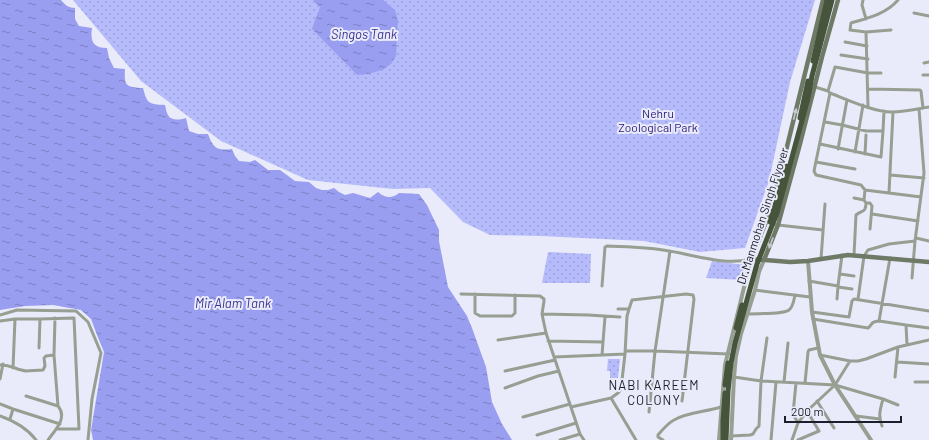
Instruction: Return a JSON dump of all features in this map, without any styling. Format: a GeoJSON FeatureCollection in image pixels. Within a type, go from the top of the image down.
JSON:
{"type":"FeatureCollection","features":[{"type":"Feature","properties":{"kind":"highway","name":"Dr.Manmohan Singh Flyover"},"geometry":{"type":"LineString","coordinates":[[723,440],[726,372],[732,342],[755,258],[768,228],[798,123],[827,0]]}},
{"type":"Feature","properties":{"kind":"highway","name":"Dr.Manmohan Singh Flyover"},"geometry":{"type":"LineString","coordinates":[[726,440],[729,384],[735,343],[757,264],[777,213],[808,98],[812,76],[832,0]]}},
{"type":"Feature","properties":{"kind":"main road"},"geometry":{"type":"LineString","coordinates":[[823,0],[781,171],[766,222],[751,259],[790,262],[808,261],[842,255],[854,255],[929,262]]}},
{"type":"Feature","properties":{"kind":"main road"},"geometry":{"type":"LineString","coordinates":[[764,260],[778,225],[838,0]]}},
{"type":"Feature","properties":{"kind":"main road"},"geometry":{"type":"LineString","coordinates":[[809,56],[822,58]]}},
{"type":"Feature","properties":{"kind":"street"},"geometry":{"type":"LineString","coordinates":[[863,0],[862,5],[866,19]]}},
{"type":"Feature","properties":{"kind":"street"},"geometry":{"type":"LineString","coordinates":[[892,30],[866,32],[850,30],[851,23],[866,19],[889,9],[898,0]]}},
{"type":"Feature","properties":{"kind":"street"},"geometry":{"type":"LineString","coordinates":[[914,13],[929,16]]}},
{"type":"Feature","properties":{"kind":"street"},"geometry":{"type":"LineString","coordinates":[[866,32],[868,59],[868,107]]}},
{"type":"Feature","properties":{"kind":"street"},"geometry":{"type":"LineString","coordinates":[[845,42],[867,46]]}},
{"type":"Feature","properties":{"kind":"street"},"geometry":{"type":"LineString","coordinates":[[841,55],[868,59]]}},
{"type":"Feature","properties":{"kind":"street"},"geometry":{"type":"LineString","coordinates":[[924,62],[929,62]]}},
{"type":"Feature","properties":{"kind":"street"},"geometry":{"type":"LineString","coordinates":[[854,255],[856,215],[862,212],[866,206],[865,190],[861,185],[816,175],[814,171],[835,67],[868,73],[881,73]]}},
{"type":"Feature","properties":{"kind":"street"},"geometry":{"type":"LineString","coordinates":[[923,75],[929,75]]}},
{"type":"Feature","properties":{"kind":"street"},"geometry":{"type":"LineString","coordinates":[[815,87],[847,100],[884,111],[893,112],[929,107]]}},
{"type":"Feature","properties":{"kind":"street"},"geometry":{"type":"LineString","coordinates":[[868,89],[920,90],[924,178],[912,278]]}},
{"type":"Feature","properties":{"kind":"street"},"geometry":{"type":"LineString","coordinates":[[838,148],[847,100]]}},
{"type":"Feature","properties":{"kind":"street"},"geometry":{"type":"LineString","coordinates":[[855,152],[860,130],[863,105]]}},
{"type":"Feature","properties":{"kind":"street"},"geometry":{"type":"LineString","coordinates":[[820,144],[881,158],[884,111]]}},
{"type":"Feature","properties":{"kind":"street"},"geometry":{"type":"LineString","coordinates":[[888,193],[893,112]]}},
{"type":"Feature","properties":{"kind":"street"},"geometry":{"type":"LineString","coordinates":[[825,122],[866,131],[883,131]]}},
{"type":"Feature","properties":{"kind":"street"},"geometry":{"type":"LineString","coordinates":[[865,154],[866,135]]}},
{"type":"Feature","properties":{"kind":"street"},"geometry":{"type":"LineString","coordinates":[[816,162],[855,169]]}},
{"type":"Feature","properties":{"kind":"street"},"geometry":{"type":"LineString","coordinates":[[924,173],[929,174]]}},
{"type":"Feature","properties":{"kind":"street"},"geometry":{"type":"LineString","coordinates":[[890,175],[924,178]]}},
{"type":"Feature","properties":{"kind":"street"},"geometry":{"type":"LineString","coordinates":[[865,190],[921,197]]}},
{"type":"Feature","properties":{"kind":"street"},"geometry":{"type":"LineString","coordinates":[[854,198],[872,204],[870,229]]}},
{"type":"Feature","properties":{"kind":"street"},"geometry":{"type":"LineString","coordinates":[[821,259],[826,204]]}},
{"type":"Feature","properties":{"kind":"street"},"geometry":{"type":"LineString","coordinates":[[872,214],[918,220]]}},
{"type":"Feature","properties":{"kind":"street"},"geometry":{"type":"LineString","coordinates":[[766,222],[778,225],[823,230]]}},
{"type":"Feature","properties":{"kind":"street"},"geometry":{"type":"LineString","coordinates":[[858,299],[864,256],[868,250],[889,244],[916,240],[929,241]]}},
{"type":"Feature","properties":{"kind":"street"},"geometry":{"type":"LineString","coordinates":[[602,286],[606,246],[648,248],[723,261],[742,261],[751,259],[727,353],[718,440]]}},
{"type":"Feature","properties":{"kind":"street"},"geometry":{"type":"LineString","coordinates":[[650,412],[655,351],[670,251]]}},
{"type":"Feature","properties":{"kind":"street"},"geometry":{"type":"LineString","coordinates":[[837,300],[842,255]]}},
{"type":"Feature","properties":{"kind":"street"},"geometry":{"type":"LineString","coordinates":[[879,320],[890,258]]}},
{"type":"Feature","properties":{"kind":"street"},"geometry":{"type":"LineString","coordinates":[[764,260],[759,272],[736,356],[731,438],[754,434],[759,426],[761,381],[767,338]]}},
{"type":"Feature","properties":{"kind":"street"},"geometry":{"type":"LineString","coordinates":[[808,261],[810,297],[820,355],[835,385],[871,440]]}},
{"type":"Feature","properties":{"kind":"street"},"geometry":{"type":"LineString","coordinates":[[840,274],[854,276]]}},
{"type":"Feature","properties":{"kind":"street"},"geometry":{"type":"LineString","coordinates":[[809,281],[852,289]]}},
{"type":"Feature","properties":{"kind":"street"},"geometry":{"type":"LineString","coordinates":[[754,290],[810,297]]}},
{"type":"Feature","properties":{"kind":"street"},"geometry":{"type":"LineString","coordinates":[[461,294],[542,297],[544,301],[542,314],[548,341],[576,423],[584,440]]}},
{"type":"Feature","properties":{"kind":"street"},"geometry":{"type":"LineString","coordinates":[[475,294],[476,313],[480,316],[514,315],[515,295]]}},
{"type":"Feature","properties":{"kind":"street"},"geometry":{"type":"LineString","coordinates":[[523,417],[611,398],[618,393],[621,389],[627,316],[632,300],[686,294],[693,296],[694,299],[682,401]]}},
{"type":"Feature","properties":{"kind":"street"},"geometry":{"type":"LineString","coordinates":[[747,314],[785,312],[790,309],[795,295]]}},
{"type":"Feature","properties":{"kind":"street"},"geometry":{"type":"LineString","coordinates":[[812,312],[849,317],[852,300],[854,299],[929,311]]}},
{"type":"Feature","properties":{"kind":"street"},"geometry":{"type":"LineString","coordinates":[[618,309],[629,309]]}},
{"type":"Feature","properties":{"kind":"street"},"geometry":{"type":"LineString","coordinates":[[0,315],[17,310],[76,311],[88,322],[102,353],[92,399],[88,440]]}},
{"type":"Feature","properties":{"kind":"street"},"geometry":{"type":"LineString","coordinates":[[542,314],[620,317]]}},
{"type":"Feature","properties":{"kind":"street"},"geometry":{"type":"LineString","coordinates":[[602,355],[605,317]]}},
{"type":"Feature","properties":{"kind":"street"},"geometry":{"type":"LineString","coordinates":[[48,440],[62,420],[61,409],[58,406],[54,355],[55,318]]}},
{"type":"Feature","properties":{"kind":"street"},"geometry":{"type":"LineString","coordinates":[[0,321],[15,319],[74,318],[79,429],[56,429]]}},
{"type":"Feature","properties":{"kind":"street"},"geometry":{"type":"LineString","coordinates":[[13,368],[15,319]]}},
{"type":"Feature","properties":{"kind":"street"},"geometry":{"type":"LineString","coordinates":[[39,348],[40,319]]}},
{"type":"Feature","properties":{"kind":"street"},"geometry":{"type":"LineString","coordinates":[[813,319],[868,328],[871,323],[879,320],[929,328]]}},
{"type":"Feature","properties":{"kind":"street"},"geometry":{"type":"LineString","coordinates":[[906,325],[907,345]]}},
{"type":"Feature","properties":{"kind":"street"},"geometry":{"type":"LineString","coordinates":[[498,340],[546,333]]}},
{"type":"Feature","properties":{"kind":"street"},"geometry":{"type":"LineString","coordinates":[[820,355],[850,361],[858,361],[898,346],[929,340]]}},
{"type":"Feature","properties":{"kind":"street"},"geometry":{"type":"LineString","coordinates":[[548,341],[603,342]]}},
{"type":"Feature","properties":{"kind":"street"},"geometry":{"type":"LineString","coordinates":[[784,382],[788,343]]}},
{"type":"Feature","properties":{"kind":"street"},"geometry":{"type":"LineString","coordinates":[[895,377],[898,346]]}},
{"type":"Feature","properties":{"kind":"street"},"geometry":{"type":"LineString","coordinates":[[805,383],[808,352],[809,350],[818,348]]}},
{"type":"Feature","properties":{"kind":"street"},"geometry":{"type":"LineString","coordinates":[[505,371],[554,358],[625,352],[655,351],[727,353],[736,356]]}},
{"type":"Feature","properties":{"kind":"street"},"geometry":{"type":"LineString","coordinates":[[0,379],[2,364],[27,371],[43,370],[45,366],[44,358],[46,356],[54,355]]}},
{"type":"Feature","properties":{"kind":"street"},"geometry":{"type":"LineString","coordinates":[[792,440],[798,423],[807,411],[835,385],[850,361]]}},
{"type":"Feature","properties":{"kind":"street"},"geometry":{"type":"LineString","coordinates":[[896,362],[929,364]]}},
{"type":"Feature","properties":{"kind":"street"},"geometry":{"type":"LineString","coordinates":[[505,388],[538,376],[559,371]]}},
{"type":"Feature","properties":{"kind":"street"},"geometry":{"type":"LineString","coordinates":[[734,377],[761,381],[835,385],[898,405]]}},
{"type":"Feature","properties":{"kind":"street"},"geometry":{"type":"LineString","coordinates":[[771,440],[776,382]]}},
{"type":"Feature","properties":{"kind":"street"},"geometry":{"type":"LineString","coordinates":[[916,382],[929,382]]}},
{"type":"Feature","properties":{"kind":"street"},"geometry":{"type":"LineString","coordinates":[[796,383],[793,414],[798,423]]}},
{"type":"Feature","properties":{"kind":"street"},"geometry":{"type":"LineString","coordinates":[[26,396],[58,406]]}},
{"type":"Feature","properties":{"kind":"street"},"geometry":{"type":"LineString","coordinates":[[611,398],[636,440]]}},
{"type":"Feature","properties":{"kind":"street"},"geometry":{"type":"LineString","coordinates":[[0,399],[0,405],[60,424]]}},
{"type":"Feature","properties":{"kind":"street"},"geometry":{"type":"LineString","coordinates":[[882,426],[879,412],[883,399]]}},
{"type":"Feature","properties":{"kind":"street"},"geometry":{"type":"LineString","coordinates":[[817,401],[834,428]]}},
{"type":"Feature","properties":{"kind":"street"},"geometry":{"type":"LineString","coordinates":[[663,440],[658,437],[658,435],[675,419],[721,407]]}},
{"type":"Feature","properties":{"kind":"street"},"geometry":{"type":"LineString","coordinates":[[10,420],[13,409]]}},
{"type":"Feature","properties":{"kind":"street"},"geometry":{"type":"LineString","coordinates":[[798,440],[819,431],[807,411]]}},
{"type":"Feature","properties":{"kind":"street"},"geometry":{"type":"LineString","coordinates":[[0,416],[23,427],[36,440]]}},
{"type":"Feature","properties":{"kind":"street"},"geometry":{"type":"LineString","coordinates":[[856,416],[880,419]]}},
{"type":"Feature","properties":{"kind":"street"},"geometry":{"type":"LineString","coordinates":[[537,434],[576,423]]}},
{"type":"Feature","properties":{"kind":"street"},"geometry":{"type":"LineString","coordinates":[[560,440],[580,434]]}},
{"type":"Feature","properties":{"kind":"green space","name":"Nehru Zoological Park"},"geometry":{"type":"Polygon","coordinates":[[[73,0],[815,0],[790,82],[769,181],[745,248],[700,252],[644,241],[490,235],[463,222],[430,188],[393,189],[308,180],[221,141],[141,81],[73,0]]]}},
{"type":"Feature","properties":{"kind":"green space"},"geometry":{"type":"Polygon","coordinates":[[[548,252],[591,254],[590,283],[542,283],[548,252]]]}},
{"type":"Feature","properties":{"kind":"green space"},"geometry":{"type":"Polygon","coordinates":[[[712,261],[746,265],[742,280],[706,278],[712,261]]]}},
{"type":"Feature","properties":{"kind":"green space"},"geometry":{"type":"Polygon","coordinates":[[[608,359],[620,359],[618,378],[610,378],[610,371],[607,371],[608,359]]]}},
{"type":"Feature","properties":{"kind":"water","name":"Mir Alam Tank"},"geometry":{"type":"Polygon","coordinates":[[[0,0],[61,0],[67,6],[75,8],[75,19],[79,26],[92,28],[92,40],[98,47],[107,48],[109,58],[114,68],[125,69],[125,79],[127,84],[133,87],[143,88],[146,97],[150,102],[165,105],[169,117],[179,120],[186,118],[189,131],[198,134],[208,134],[216,148],[232,149],[239,161],[250,162],[255,160],[268,170],[280,170],[295,181],[309,182],[316,188],[322,190],[334,188],[345,195],[353,193],[370,198],[378,192],[383,196],[388,197],[399,193],[419,194],[427,205],[439,230],[439,241],[448,287],[467,316],[486,367],[492,402],[502,424],[512,440],[93,440],[91,430],[104,352],[91,319],[81,310],[53,305],[25,306],[0,310],[0,0]]]}},
{"type":"Feature","properties":{"kind":"water","name":"Singos Tank"},"geometry":{"type":"Polygon","coordinates":[[[313,0],[383,0],[395,10],[398,21],[396,56],[391,64],[382,70],[357,75],[312,29],[320,7],[313,0]]]}},
{"type":"Feature","properties":{"kind":"district","name":"NABI KAREEM COLONY"},"geometry":{"type":"Point","coordinates":[654,392]}}]}
